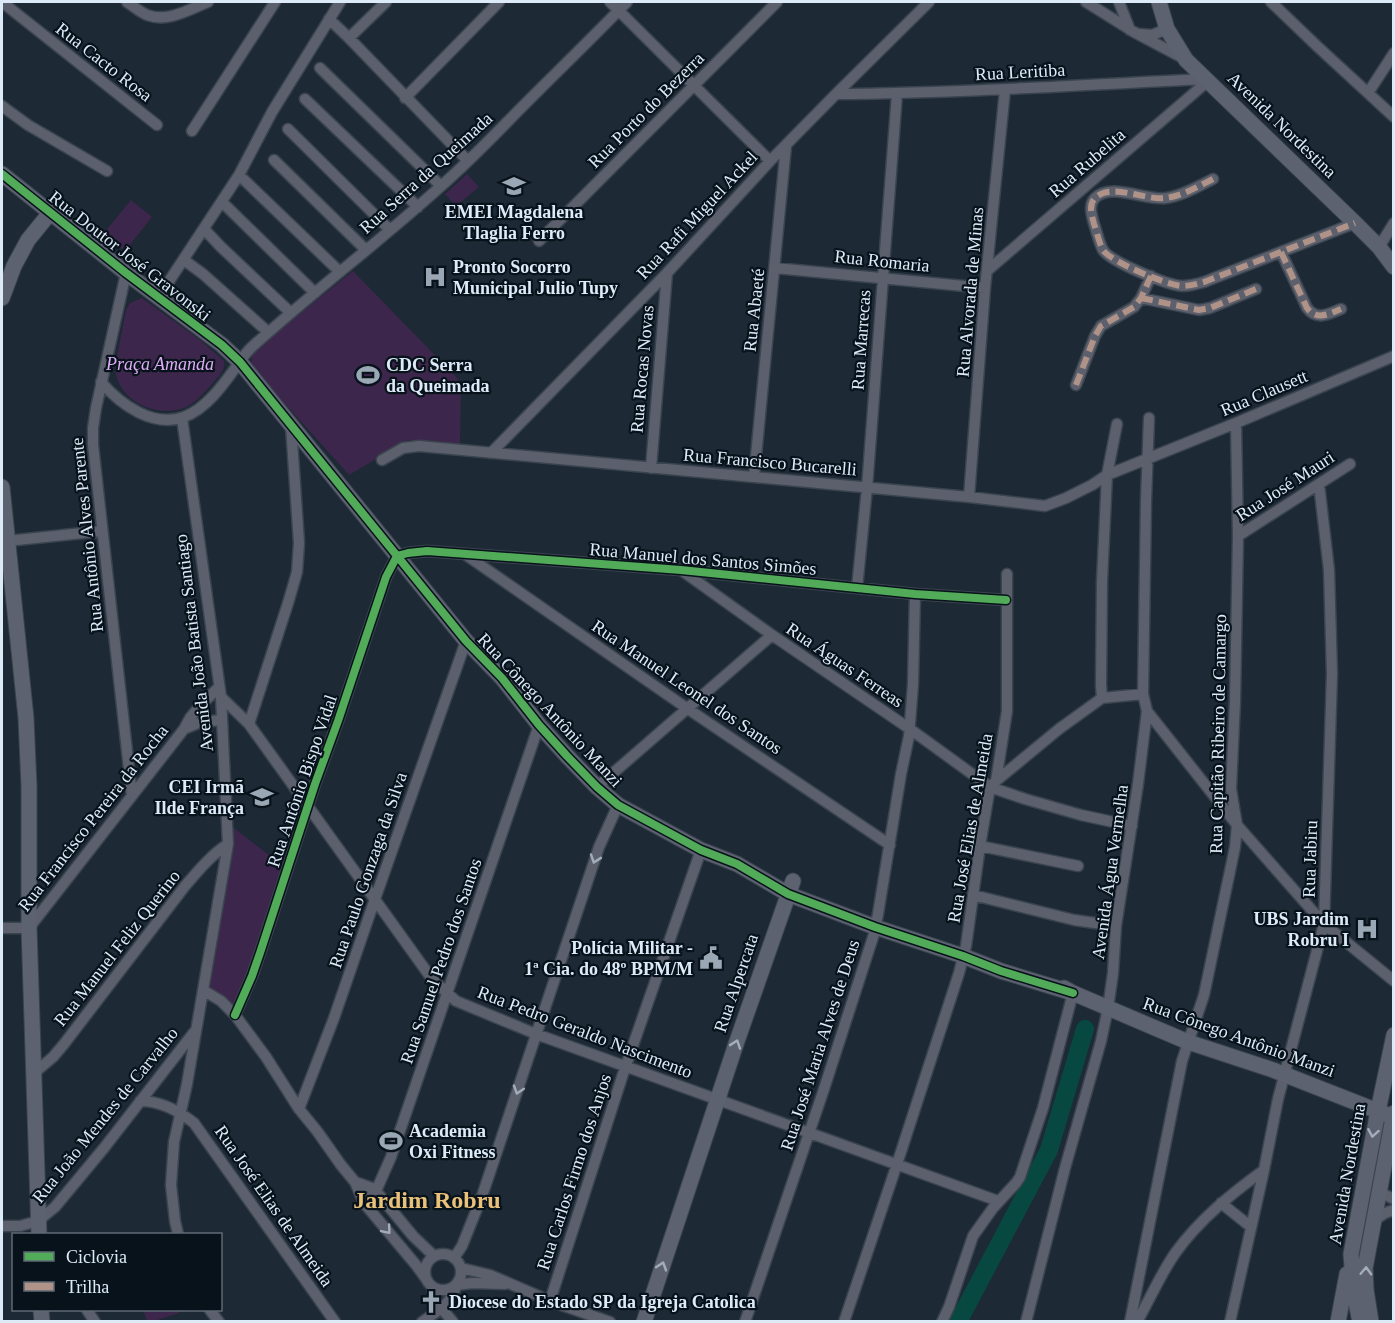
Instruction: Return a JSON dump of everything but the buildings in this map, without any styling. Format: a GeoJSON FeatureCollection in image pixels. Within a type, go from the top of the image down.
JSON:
{"type":"FeatureCollection","features":[{"type":"Feature","properties":{"kind":"street","name":"Rua Cacto Rosa"},"geometry":{"type":"LineString","coordinates":[[2,2],[157,125]]}},
{"type":"Feature","properties":{"kind":"street"},"geometry":{"type":"LineString","coordinates":[[127,2],[148,15],[160,17],[174,16],[208,2]]}},
{"type":"Feature","properties":{"kind":"street"},"geometry":{"type":"LineString","coordinates":[[192,131],[275,2]]}},
{"type":"Feature","properties":{"kind":"street"},"geometry":{"type":"LineString","coordinates":[[159,298],[239,175],[272,112],[340,2]]}},
{"type":"Feature","properties":{"kind":"street"},"geometry":{"type":"LineString","coordinates":[[350,38],[386,2]]}},
{"type":"Feature","properties":{"kind":"street"},"geometry":{"type":"LineString","coordinates":[[405,98],[499,2]]}},
{"type":"Feature","properties":{"kind":"street"},"geometry":{"type":"LineString","coordinates":[[610,2],[770,161]]}},
{"type":"Feature","properties":{"kind":"street","name":"Rua Serra da Queimada"},"geometry":{"type":"LineString","coordinates":[[240,362],[250,348],[268,332],[418,207],[468,161],[627,2]]}},
{"type":"Feature","properties":{"kind":"street","name":"Rua Porto do Bezerra"},"geometry":{"type":"LineString","coordinates":[[539,242],[777,2]]}},
{"type":"Feature","properties":{"kind":"street","name":"Rua Rafi Miguel Ackel"},"geometry":{"type":"LineString","coordinates":[[490,453],[667,273],[770,161],[929,2]]}},
{"type":"Feature","properties":{"kind":"street"},"geometry":{"type":"LineString","coordinates":[[1086,2],[1132,31],[1186,60]]}},
{"type":"Feature","properties":{"kind":"street"},"geometry":{"type":"LineString","coordinates":[[1119,2],[1132,31],[1152,35],[1167,29]]}},
{"type":"Feature","properties":{"kind":"street","name":"Avenida Nordestina"},"geometry":{"type":"LineString","coordinates":[[1159,2],[1167,29],[1186,60],[1286,154],[1379,247],[1394,267]]}},
{"type":"Feature","properties":{"kind":"street"},"geometry":{"type":"LineString","coordinates":[[1271,2],[1394,117]]}},
{"type":"Feature","properties":{"kind":"street"},"geometry":{"type":"LineString","coordinates":[[329,19],[468,161]]}},
{"type":"Feature","properties":{"kind":"street"},"geometry":{"type":"LineString","coordinates":[[1368,93],[1394,53]]}},
{"type":"Feature","properties":{"kind":"street"},"geometry":{"type":"LineString","coordinates":[[320,68],[441,186]]}},
{"type":"Feature","properties":{"kind":"street","name":"Rua Leritiba"},"geometry":{"type":"LineString","coordinates":[[836,94],[1005,90],[1206,80]]}},
{"type":"Feature","properties":{"kind":"street","name":"Rua Rubelita"},"geometry":{"type":"LineString","coordinates":[[988,270],[1206,80]]}},
{"type":"Feature","properties":{"kind":"street","name":"Rua Alvorada de Minas"},"geometry":{"type":"LineString","coordinates":[[969,497],[985,288],[1005,90]]}},
{"type":"Feature","properties":{"kind":"street","name":"Rua Marrecas"},"geometry":{"type":"LineString","coordinates":[[858,588],[897,93]]}},
{"type":"Feature","properties":{"kind":"street"},"geometry":{"type":"LineString","coordinates":[[305,99],[418,207]]}},
{"type":"Feature","properties":{"kind":"street"},"geometry":{"type":"LineString","coordinates":[[2,106],[28,125],[107,171]]}},
{"type":"Feature","properties":{"kind":"street"},"geometry":{"type":"LineString","coordinates":[[288,129],[390,230]]}},
{"type":"Feature","properties":{"kind":"street","name":"Rua Abaeté"},"geometry":{"type":"LineString","coordinates":[[754,477],[786,146]]}},
{"type":"Feature","properties":{"kind":"street"},"geometry":{"type":"LineString","coordinates":[[274,160],[366,250]]}},
{"type":"Feature","properties":{"kind":"street","name":"Rua Doutor José Gravonski"},"geometry":{"type":"LineString","coordinates":[[2,174],[126,273],[222,345],[240,362]]}},
{"type":"Feature","properties":{"kind":"street"},"geometry":{"type":"LineString","coordinates":[[239,175],[340,272]]}},
{"type":"Feature","properties":{"kind":"street"},"geometry":{"type":"LineString","coordinates":[[1213,179],[1165,199],[1118,191],[1106,191],[1096,197],[1091,213],[1102,249],[1118,261],[1151,276],[1180,286],[1191,286],[1355,223]]}},
{"type":"Feature","properties":{"kind":"street"},"geometry":{"type":"LineString","coordinates":[[222,202],[315,293]]}},
{"type":"Feature","properties":{"kind":"street"},"geometry":{"type":"LineString","coordinates":[[2,298],[14,266],[28,240],[50,213]]}},
{"type":"Feature","properties":{"kind":"street"},"geometry":{"type":"LineString","coordinates":[[1379,247],[1394,223]]}},
{"type":"Feature","properties":{"kind":"street"},"geometry":{"type":"LineString","coordinates":[[204,229],[291,313]]}},
{"type":"Feature","properties":{"kind":"street"},"geometry":{"type":"LineString","coordinates":[[1281,252],[1311,314],[1319,317],[1341,309]]}},
{"type":"Feature","properties":{"kind":"street"},"geometry":{"type":"LineString","coordinates":[[184,260],[268,332]]}},
{"type":"Feature","properties":{"kind":"street","name":"Rua Romaria"},"geometry":{"type":"LineString","coordinates":[[775,268],[985,288]]}},
{"type":"Feature","properties":{"kind":"street","name":"Rua Antônio Alves Parente"},"geometry":{"type":"LineString","coordinates":[[126,273],[101,382],[93,428],[93,446],[132,796]]}},
{"type":"Feature","properties":{"kind":"street","name":"Rua Rocas Novas"},"geometry":{"type":"LineString","coordinates":[[651,468],[667,273]]}},
{"type":"Feature","properties":{"kind":"street"},"geometry":{"type":"LineString","coordinates":[[1076,385],[1101,326],[1134,307],[1151,276]]}},
{"type":"Feature","properties":{"kind":"street"},"geometry":{"type":"LineString","coordinates":[[1140,298],[1198,310],[1210,308],[1256,289]]}},
{"type":"Feature","properties":{"kind":"street","name":"Rua Clausett"},"geometry":{"type":"LineString","coordinates":[[1148,458],[1394,356]]}},
{"type":"Feature","properties":{"kind":"street"},"geometry":{"type":"LineString","coordinates":[[101,382],[120,401],[147,417],[182,418],[196,411],[214,394],[240,362]]}},
{"type":"Feature","properties":{"kind":"street","name":"Rua Cônego Antônio Manzi"},"geometry":{"type":"LineString","coordinates":[[240,362],[466,641],[502,678],[539,724],[597,787],[618,805],[701,850],[875,927],[963,956],[987,956],[1042,975],[1072,993],[1188,1042],[1284,1074],[1393,1115]]}},
{"type":"Feature","properties":{"kind":"street","name":"Avenida João Batista Santiago"},"geometry":{"type":"LineString","coordinates":[[178,1233],[171,1185],[174,1142],[181,1114],[228,844],[220,692],[182,418]]}},
{"type":"Feature","properties":{"kind":"street","name":"Avenida Água Vermelha"},"geometry":{"type":"LineString","coordinates":[[1026,1322],[1065,1168],[1101,1041],[1113,973],[1116,926],[1147,711],[1143,694],[1149,418]]}},
{"type":"Feature","properties":{"kind":"street"},"geometry":{"type":"LineString","coordinates":[[249,724],[297,572],[299,543],[291,423]]}},
{"type":"Feature","properties":{"kind":"street","name":"Rua Capitão Ribeiro de Camargo"},"geometry":{"type":"LineString","coordinates":[[1130,1322],[1182,1061],[1204,995],[1233,859],[1236,825],[1231,789],[1238,536],[1236,423]]}},
{"type":"Feature","properties":{"kind":"street"},"geometry":{"type":"LineString","coordinates":[[1102,698],[1102,581],[1107,475],[1117,424]]}},
{"type":"Feature","properties":{"kind":"street","name":"Rua Francisco Bucarelli"},"geometry":{"type":"LineString","coordinates":[[382,460],[403,447],[410,446],[1046,506],[1084,489],[1107,475],[1148,458]]}},
{"type":"Feature","properties":{"kind":"street","name":"Rua José Mauri"},"geometry":{"type":"LineString","coordinates":[[1238,536],[1350,464]]}},
{"type":"Feature","properties":{"kind":"street","name":"Rua Jabiru"},"geometry":{"type":"LineString","coordinates":[[1230,1322],[1284,1074],[1324,924],[1332,674],[1329,570],[1319,484]]}},
{"type":"Feature","properties":{"kind":"street"},"geometry":{"type":"LineString","coordinates":[[2,487],[7,541],[6,563],[26,718],[29,786],[29,928],[38,1228],[2,1226]]}},
{"type":"Feature","properties":{"kind":"street"},"geometry":{"type":"LineString","coordinates":[[7,541],[102,531]]}},
{"type":"Feature","properties":{"kind":"street","name":"Rua Manuel dos Santos Simões"},"geometry":{"type":"LineString","coordinates":[[397,556],[427,551],[681,570],[915,594],[1006,600]]}},
{"type":"Feature","properties":{"kind":"street","name":"Rua Manuel Leonel dos Santos"},"geometry":{"type":"LineString","coordinates":[[465,555],[890,845]]}},
{"type":"Feature","properties":{"kind":"street","name":"Rua Antônio Bispo Vidal"},"geometry":{"type":"LineString","coordinates":[[235,1015],[252,976],[386,578],[397,556]]}},
{"type":"Feature","properties":{"kind":"street","name":"Rua Águas Ferreas"},"geometry":{"type":"LineString","coordinates":[[681,570],[772,635],[993,784],[1025,799],[1081,815],[1132,826]]}},
{"type":"Feature","properties":{"kind":"street","name":"Rua José Elias de Almeida"},"geometry":{"type":"LineString","coordinates":[[844,1322],[963,956],[980,846],[1007,711],[1007,574]]}},
{"type":"Feature","properties":{"kind":"street","name":"Rua José Maria Alves de Deus"},"geometry":{"type":"LineString","coordinates":[[745,1322],[875,927],[910,729],[915,594]]}},
{"type":"Feature","properties":{"kind":"street"},"geometry":{"type":"LineString","coordinates":[[597,787],[772,635]]}},
{"type":"Feature","properties":{"kind":"street","name":"Rua Paulo Gonzaga da Silva"},"geometry":{"type":"LineString","coordinates":[[299,1109],[334,1018],[466,641]]}},
{"type":"Feature","properties":{"kind":"street","name":"Rua Pedro Geraldo Nascimento"},"geometry":{"type":"LineString","coordinates":[[220,692],[249,724],[432,978],[456,1001],[536,1034],[998,1201]]}},
{"type":"Feature","properties":{"kind":"street","name":"Rua Francisco Pereira da Rocha"},"geometry":{"type":"LineString","coordinates":[[29,928],[200,706],[220,692]]}},
{"type":"Feature","properties":{"kind":"street"},"geometry":{"type":"LineString","coordinates":[[993,784],[1059,729],[1102,698],[1143,694]]}},
{"type":"Feature","properties":{"kind":"street"},"geometry":{"type":"LineString","coordinates":[[1147,711],[1236,825],[1324,924],[1394,981]]}},
{"type":"Feature","properties":{"kind":"street","name":"Rua Francisco Pereira da Rocha"},"geometry":{"type":"LineString","coordinates":[[184,729],[201,722],[222,720]]}},
{"type":"Feature","properties":{"kind":"street","name":"Rua Samuel Pedro dos Santos"},"geometry":{"type":"LineString","coordinates":[[364,1203],[376,1191],[391,1157],[539,724]]}},
{"type":"Feature","properties":{"kind":"street"},"geometry":{"type":"LineString","coordinates":[[454,1258],[462,1246],[482,1196],[599,847],[618,805]]}},
{"type":"Feature","properties":{"kind":"street","name":"Rua Manuel Feliz Querino"},"geometry":{"type":"LineString","coordinates":[[34,1074],[64,1044],[185,886],[204,864],[228,844]]}},
{"type":"Feature","properties":{"kind":"street"},"geometry":{"type":"LineString","coordinates":[[980,846],[1078,866]]}},
{"type":"Feature","properties":{"kind":"street","name":"Rua Carlos Firmo dos Anjos"},"geometry":{"type":"LineString","coordinates":[[550,1301],[626,1066],[701,850]]}},
{"type":"Feature","properties":{"kind":"street","name":"Rua Alpercata"},"geometry":{"type":"LineString","coordinates":[[644,1322],[717,1099],[790,888]]}},
{"type":"Feature","properties":{"kind":"street"},"geometry":{"type":"LineString","coordinates":[[973,896],[1074,920],[1116,926]]}},
{"type":"Feature","properties":{"kind":"street"},"geometry":{"type":"LineString","coordinates":[[2,928],[29,928]]}},
{"type":"Feature","properties":{"kind":"street"},"geometry":{"type":"LineString","coordinates":[[203,990],[221,1001],[235,1015],[266,1057],[299,1109],[355,1182],[364,1203],[429,1283],[440,1290],[472,1283],[508,1284]]}},
{"type":"Feature","properties":{"kind":"street"},"geometry":{"type":"LineString","coordinates":[[942,1322],[973,1236],[998,1201],[1020,1177],[1043,1108],[1072,993]]}},
{"type":"Feature","properties":{"kind":"street","name":"Rua João Mendes de Carvalho"},"geometry":{"type":"LineString","coordinates":[[38,1228],[196,1029]]}},
{"type":"Feature","properties":{"kind":"street","name":"Avenida Nordestina"},"geometry":{"type":"LineString","coordinates":[[1365,1321],[1354,1292],[1351,1254],[1394,1035]]}},
{"type":"Feature","properties":{"kind":"street"},"geometry":{"type":"LineString","coordinates":[[140,1101],[154,1102],[181,1114]]}},
{"type":"Feature","properties":{"kind":"street","name":"Rua José Elias de Almeida"},"geometry":{"type":"LineString","coordinates":[[181,1114],[201,1131],[335,1322]]}},
{"type":"Feature","properties":{"kind":"street","name":"Avenida Nordestina"},"geometry":{"type":"LineString","coordinates":[[1365,1321],[1365,1268],[1393,1115]]}},
{"type":"Feature","properties":{"kind":"street"},"geometry":{"type":"LineString","coordinates":[[1137,1322],[1176,1253],[1204,1219],[1264,1170]]}},
{"type":"Feature","properties":{"kind":"street"},"geometry":{"type":"LineString","coordinates":[[355,1182],[376,1191],[413,1236],[434,1256]]}},
{"type":"Feature","properties":{"kind":"street"},"geometry":{"type":"LineString","coordinates":[[1379,1192],[1394,1199]]}},
{"type":"Feature","properties":{"kind":"street"},"geometry":{"type":"LineString","coordinates":[[1221,1203],[1251,1227]]}},
{"type":"Feature","properties":{"kind":"street"},"geometry":{"type":"LineString","coordinates":[[1373,1221],[1394,1210]]}},
{"type":"Feature","properties":{"kind":"street"},"geometry":{"type":"LineString","coordinates":[[422,1322],[441,1308],[449,1302],[461,1277],[461,1268],[454,1258],[447,1254],[434,1256],[425,1269],[433,1294],[441,1308],[453,1322]]}},
{"type":"Feature","properties":{"kind":"street"},"geometry":{"type":"LineString","coordinates":[[1338,1322],[1351,1254]]}},
{"type":"Feature","properties":{"kind":"street"},"geometry":{"type":"LineString","coordinates":[[461,1268],[490,1275],[550,1301],[610,1322]]}},
{"type":"Feature","properties":{"kind":"street"},"geometry":{"type":"LineString","coordinates":[[1352,1322],[1365,1321]]}},
{"type":"Feature","properties":{"kind":"green space"},"geometry":{"type":"Polygon","coordinates":[[[467,174],[479,187],[456,206],[445,194],[467,174]]]}},
{"type":"Feature","properties":{"kind":"green space"},"geometry":{"type":"Polygon","coordinates":[[[131,200],[152,217],[125,251],[104,233],[131,200]]]}},
{"type":"Feature","properties":{"kind":"green space"},"geometry":{"type":"Polygon","coordinates":[[[353,271],[461,382],[460,444],[408,440],[349,475],[251,366],[252,352],[353,271]]]}},
{"type":"Feature","properties":{"kind":"green space","name":"Praça Amanda"},"geometry":{"type":"Polygon","coordinates":[[[142,298],[200,340],[224,361],[223,370],[219,376],[195,402],[188,406],[169,411],[149,408],[131,398],[118,380],[116,364],[126,310],[130,303],[142,298]]]}},
{"type":"Feature","properties":{"kind":"green space"},"geometry":{"type":"Polygon","coordinates":[[[230,825],[274,859],[290,863],[235,1014],[205,989],[230,825]]]}},
{"type":"Feature","properties":{"kind":"green space"},"geometry":{"type":"Polygon","coordinates":[[[143,1311],[178,1311],[179,1313],[154,1321],[147,1321],[143,1311]]]}},
{"type":"Feature","properties":{"kind":"waterway"},"geometry":{"type":"LineString","coordinates":[[958,1322],[1049,1150],[1085,1029]]}},
{"type":"Feature","properties":{"kind":"marked path"},"geometry":{"type":"LineString","coordinates":[[1213,179],[1184,193],[1166,198],[1119,192],[1110,192],[1095,198],[1091,211],[1103,250],[1117,261],[1140,272],[1164,282],[1188,286],[1204,282],[1355,223]]}},
{"type":"Feature","properties":{"kind":"marked path"},"geometry":{"type":"LineString","coordinates":[[1281,252],[1311,312],[1323,315],[1341,309]]}},
{"type":"Feature","properties":{"kind":"marked path"},"geometry":{"type":"LineString","coordinates":[[1076,385],[1101,326],[1134,307],[1141,298],[1151,276]]}},
{"type":"Feature","properties":{"kind":"marked path"},"geometry":{"type":"LineString","coordinates":[[1141,298],[1199,310],[1210,308],[1256,289]]}},
{"type":"Feature","properties":{"kind":"cycle path"},"geometry":{"type":"LineString","coordinates":[[2,174],[126,273],[222,345],[240,362],[466,641],[502,678],[567,756],[618,805],[701,850],[737,864],[788,894],[1001,971],[1073,993]]}},
{"type":"Feature","properties":{"kind":"cycle path"},"geometry":{"type":"LineString","coordinates":[[235,1015],[260,953],[386,577],[397,556],[427,551],[681,570],[915,594],[1006,600]]}},
{"type":"Feature","properties":{"kind":"place","name":"EMEI Magdalena Tlaglia Ferro"},"geometry":{"type":"Point","coordinates":[514,186]}},
{"type":"Feature","properties":{"kind":"place","name":"Pronto Socorro Municipal Julio Tupy"},"geometry":{"type":"Point","coordinates":[435,277]}},
{"type":"Feature","properties":{"kind":"place","name":"CDC Serra da Queimada"},"geometry":{"type":"Point","coordinates":[368,375]}},
{"type":"Feature","properties":{"kind":"place","name":"CEI Irmã Ilde França"},"geometry":{"type":"Point","coordinates":[262,797]}},
{"type":"Feature","properties":{"kind":"place","name":"UBS Jardim Robru I"},"geometry":{"type":"Point","coordinates":[1367,929]}},
{"type":"Feature","properties":{"kind":"place","name":"Polícia Militar - 1ª Cia. do 48º BPM/M"},"geometry":{"type":"Point","coordinates":[711,958]}},
{"type":"Feature","properties":{"kind":"place","name":"Academia Oxi Fitness"},"geometry":{"type":"Point","coordinates":[391,1141]}},
{"type":"Feature","properties":{"kind":"place","name":"Diocese do Estado SP da Igreja Catolica"},"geometry":{"type":"Point","coordinates":[431,1302]}},
{"type":"Feature","properties":{"kind":"district","name":"Jardim Robru"},"geometry":{"type":"Point","coordinates":[427,1200]}}]}
